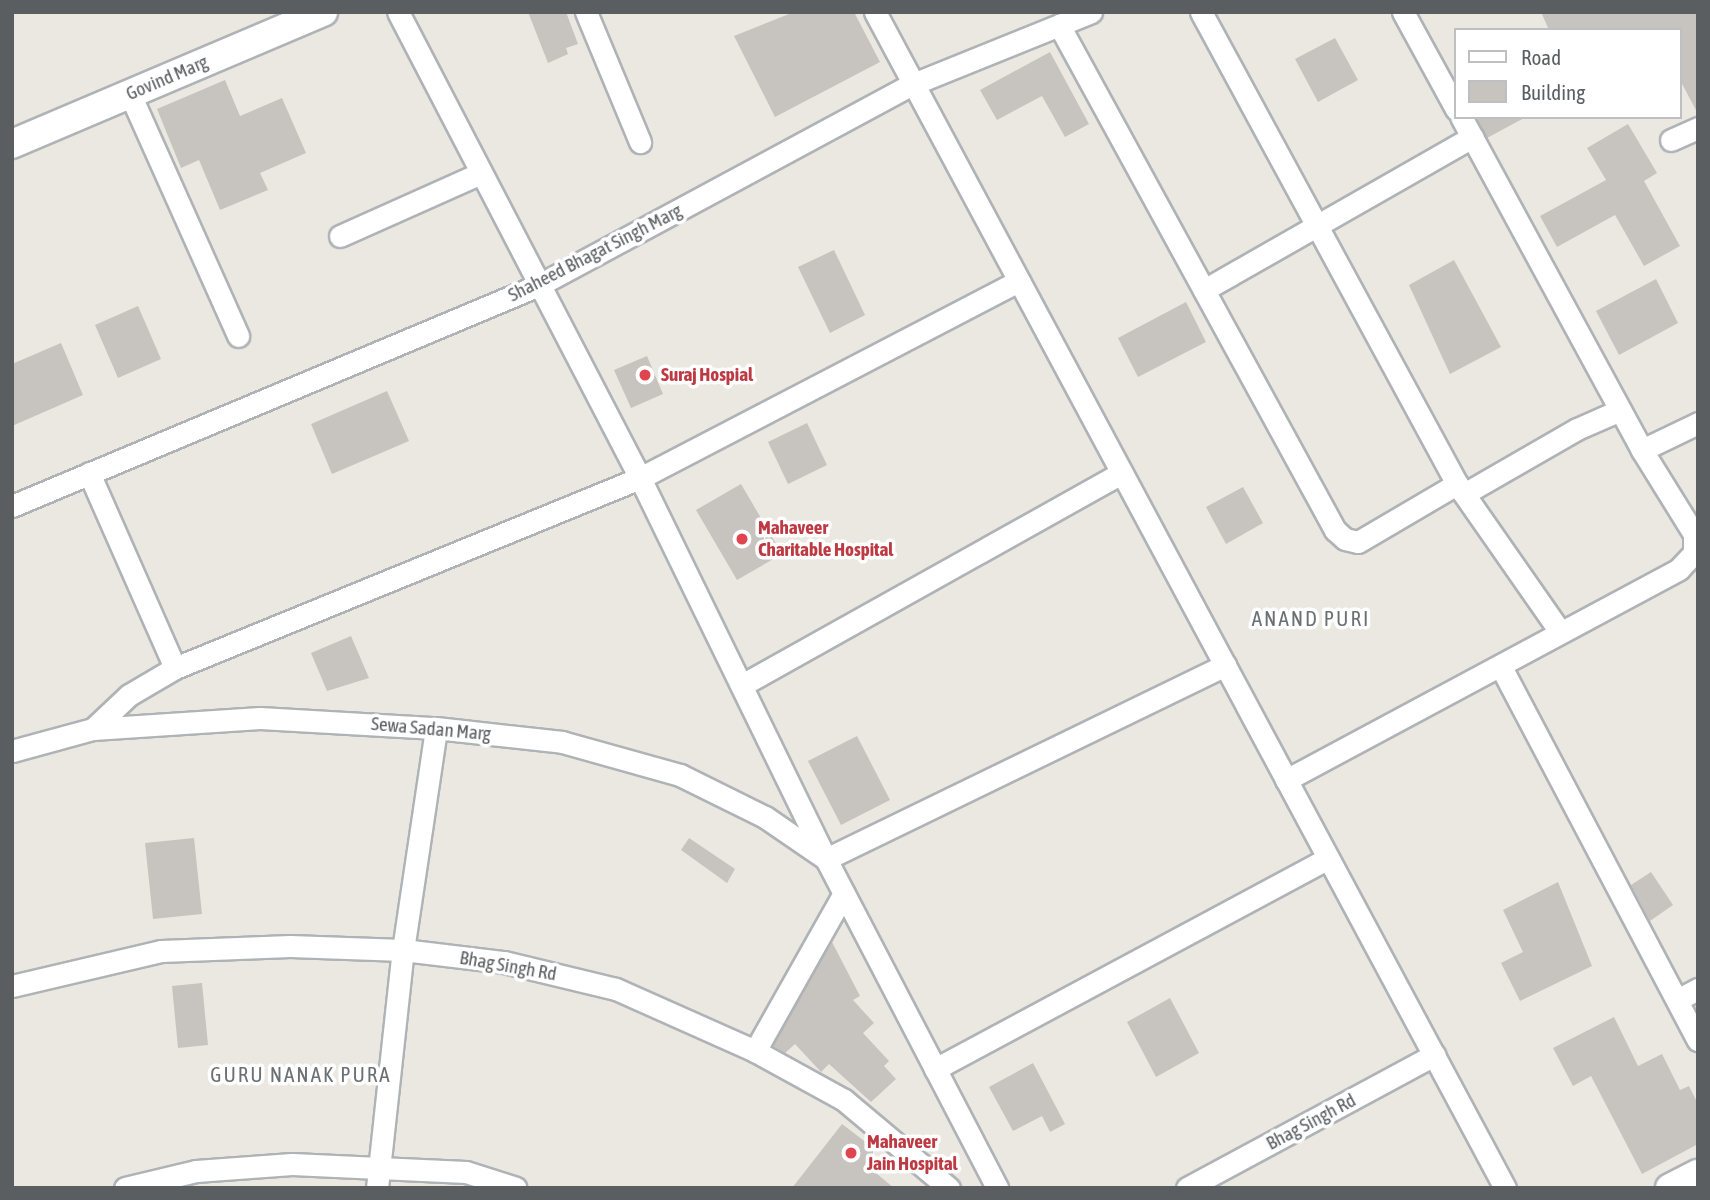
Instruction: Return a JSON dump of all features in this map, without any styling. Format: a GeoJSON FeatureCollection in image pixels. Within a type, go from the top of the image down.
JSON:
{"type":"FeatureCollection","features":[{"type":"Feature","properties":{"kind":"street","name":"Govind Marg"},"geometry":{"type":"LineString","coordinates":[[12,144],[323,12]]}},
{"type":"Feature","properties":{"kind":"street"},"geometry":{"type":"LineString","coordinates":[[398,12],[640,478],[826,859],[997,1188]]}},
{"type":"Feature","properties":{"kind":"street"},"geometry":{"type":"LineString","coordinates":[[586,12],[640,142]]}},
{"type":"Feature","properties":{"kind":"street"},"geometry":{"type":"LineString","coordinates":[[875,12],[1505,1188]]}},
{"type":"Feature","properties":{"kind":"street","name":"Shaheed Bhagat Singh Marg"},"geometry":{"type":"LineString","coordinates":[[12,506],[539,285],[913,83],[1091,12]]}},
{"type":"Feature","properties":{"kind":"street"},"geometry":{"type":"LineString","coordinates":[[1201,12],[1461,489],[1559,631]]}},
{"type":"Feature","properties":{"kind":"street"},"geometry":{"type":"LineString","coordinates":[[1403,12],[1454,105]]}},
{"type":"Feature","properties":{"kind":"street"},"geometry":{"type":"LineString","coordinates":[[1059,25],[1335,530],[1345,539],[1358,542],[1577,429],[1620,410]]}},
{"type":"Feature","properties":{"kind":"street"},"geometry":{"type":"LineString","coordinates":[[131,94],[238,336]]}},
{"type":"Feature","properties":{"kind":"street"},"geometry":{"type":"LineString","coordinates":[[1286,780],[1501,667],[1559,631],[1679,569],[1694,554],[1694,534],[1642,450],[1462,119]]}},
{"type":"Feature","properties":{"kind":"street"},"geometry":{"type":"LineString","coordinates":[[1671,140],[1698,128]]}},
{"type":"Feature","properties":{"kind":"street"},"geometry":{"type":"LineString","coordinates":[[1204,290],[1472,137]]}},
{"type":"Feature","properties":{"kind":"street"},"geometry":{"type":"LineString","coordinates":[[340,236],[481,173]]}},
{"type":"Feature","properties":{"kind":"street"},"geometry":{"type":"LineString","coordinates":[[93,729],[129,695],[175,668],[640,478],[1019,281]]}},
{"type":"Feature","properties":{"kind":"street"},"geometry":{"type":"LineString","coordinates":[[1642,450],[1698,423]]}},
{"type":"Feature","properties":{"kind":"street"},"geometry":{"type":"LineString","coordinates":[[89,473],[175,668]]}},
{"type":"Feature","properties":{"kind":"street"},"geometry":{"type":"LineString","coordinates":[[742,685],[1122,473]]}},
{"type":"Feature","properties":{"kind":"street"},"geometry":{"type":"LineString","coordinates":[[826,859],[1225,665]]}},
{"type":"Feature","properties":{"kind":"street"},"geometry":{"type":"LineString","coordinates":[[1501,667],[1698,1040]]}},
{"type":"Feature","properties":{"kind":"street","name":"Sewa Sadan Marg"},"geometry":{"type":"LineString","coordinates":[[12,751],[93,729],[260,718],[436,727],[562,742],[680,775],[765,817],[826,859]]}},
{"type":"Feature","properties":{"kind":"street"},"geometry":{"type":"LineString","coordinates":[[378,1178],[403,950],[436,727]]}},
{"type":"Feature","properties":{"kind":"street"},"geometry":{"type":"LineString","coordinates":[[935,1069],[1328,858]]}},
{"type":"Feature","properties":{"kind":"street"},"geometry":{"type":"LineString","coordinates":[[755,1051],[844,893]]}},
{"type":"Feature","properties":{"kind":"street","name":"Bhag Singh Rd"},"geometry":{"type":"LineString","coordinates":[[12,986],[161,951],[290,946],[403,950],[505,962],[616,989],[755,1051],[844,1100],[945,1186]]}},
{"type":"Feature","properties":{"kind":"street"},"geometry":{"type":"LineString","coordinates":[[1677,1000],[1698,989]]}},
{"type":"Feature","properties":{"kind":"street","name":"Bhag Singh Rd"},"geometry":{"type":"LineString","coordinates":[[1187,1188],[1434,1055]]}},
{"type":"Feature","properties":{"kind":"street"},"geometry":{"type":"LineString","coordinates":[[125,1188],[196,1171],[292,1164],[378,1178],[466,1172],[516,1188]]}},
{"type":"Feature","properties":{"kind":"street"},"geometry":{"type":"LineString","coordinates":[[1671,1188],[1698,1174]]}},
{"type":"Feature","properties":{"kind":"building"},"geometry":{"type":"Polygon","coordinates":[[[528,12],[566,12],[578,44],[566,48],[568,54],[548,63],[528,12]]]}},
{"type":"Feature","properties":{"kind":"building"},"geometry":{"type":"Polygon","coordinates":[[[794,12],[854,12],[880,62],[775,117],[734,36],[794,12]]]}},
{"type":"Feature","properties":{"kind":"building"},"geometry":{"type":"Polygon","coordinates":[[[1541,12],[1698,12],[1698,114],[1682,84],[1682,28],[1548,28],[1541,12]]]}},
{"type":"Feature","properties":{"kind":"building"},"geometry":{"type":"Polygon","coordinates":[[[1335,38],[1358,80],[1318,102],[1295,59],[1335,38]]]}},
{"type":"Feature","properties":{"kind":"building"},"geometry":{"type":"Polygon","coordinates":[[[1050,52],[1089,124],[1065,137],[1042,96],[997,120],[980,90],[1050,52]]]}},
{"type":"Feature","properties":{"kind":"building"},"geometry":{"type":"Polygon","coordinates":[[[225,80],[240,116],[282,98],[306,153],[260,173],[268,190],[220,210],[199,160],[181,168],[157,109],[225,80]]]}},
{"type":"Feature","properties":{"kind":"building"},"geometry":{"type":"Polygon","coordinates":[[[1477,119],[1522,119],[1487,138],[1477,119]]]}},
{"type":"Feature","properties":{"kind":"building"},"geometry":{"type":"Polygon","coordinates":[[[1628,124],[1657,173],[1644,181],[1680,246],[1644,266],[1615,215],[1557,247],[1540,216],[1606,180],[1587,148],[1628,124]]]}},
{"type":"Feature","properties":{"kind":"building"},"geometry":{"type":"Polygon","coordinates":[[[834,250],[865,315],[830,333],[798,267],[834,250]]]}},
{"type":"Feature","properties":{"kind":"building"},"geometry":{"type":"Polygon","coordinates":[[[1454,260],[1501,347],[1450,374],[1409,285],[1454,260]]]}},
{"type":"Feature","properties":{"kind":"building"},"geometry":{"type":"Polygon","coordinates":[[[1656,279],[1678,323],[1619,355],[1596,311],[1656,279]]]}},
{"type":"Feature","properties":{"kind":"building"},"geometry":{"type":"Polygon","coordinates":[[[1186,302],[1206,342],[1138,377],[1118,338],[1186,302]]]}},
{"type":"Feature","properties":{"kind":"building"},"geometry":{"type":"Polygon","coordinates":[[[138,306],[161,359],[118,378],[95,325],[138,306]]]}},
{"type":"Feature","properties":{"kind":"building"},"geometry":{"type":"Polygon","coordinates":[[[61,343],[83,395],[12,426],[12,364],[61,343]]]}},
{"type":"Feature","properties":{"kind":"building"},"geometry":{"type":"Polygon","coordinates":[[[647,356],[663,394],[631,408],[614,370],[647,356]]]}},
{"type":"Feature","properties":{"kind":"building"},"geometry":{"type":"Polygon","coordinates":[[[387,391],[409,441],[332,474],[311,424],[387,391]]]}},
{"type":"Feature","properties":{"kind":"building"},"geometry":{"type":"Polygon","coordinates":[[[807,423],[827,465],[788,484],[768,442],[807,423]]]}},
{"type":"Feature","properties":{"kind":"building"},"geometry":{"type":"Polygon","coordinates":[[[741,484],[782,554],[737,580],[696,510],[741,484]]]}},
{"type":"Feature","properties":{"kind":"building"},"geometry":{"type":"Polygon","coordinates":[[[1243,487],[1263,523],[1226,544],[1206,507],[1243,487]]]}},
{"type":"Feature","properties":{"kind":"building"},"geometry":{"type":"Polygon","coordinates":[[[351,636],[369,678],[327,691],[311,653],[351,636]]]}},
{"type":"Feature","properties":{"kind":"building"},"geometry":{"type":"Polygon","coordinates":[[[857,736],[890,800],[841,825],[808,761],[857,736]]]}},
{"type":"Feature","properties":{"kind":"building"},"geometry":{"type":"Polygon","coordinates":[[[194,838],[202,914],[153,919],[145,843],[194,838]]]}},
{"type":"Feature","properties":{"kind":"building"},"geometry":{"type":"Polygon","coordinates":[[[689,838],[735,869],[727,883],[681,850],[689,838]]]}},
{"type":"Feature","properties":{"kind":"building"},"geometry":{"type":"Polygon","coordinates":[[[1651,872],[1673,905],[1650,921],[1631,885],[1651,872]]]}},
{"type":"Feature","properties":{"kind":"building"},"geometry":{"type":"Polygon","coordinates":[[[1558,882],[1592,966],[1520,1001],[1501,963],[1523,952],[1503,910],[1558,882]]]}},
{"type":"Feature","properties":{"kind":"building"},"geometry":{"type":"Polygon","coordinates":[[[832,942],[860,996],[853,1000],[874,1023],[863,1033],[889,1061],[884,1066],[896,1079],[871,1102],[829,1064],[821,1072],[795,1044],[785,1053],[773,1046],[832,942]]]}},
{"type":"Feature","properties":{"kind":"building"},"geometry":{"type":"Polygon","coordinates":[[[202,983],[208,1045],[178,1048],[172,986],[202,983]]]}},
{"type":"Feature","properties":{"kind":"building"},"geometry":{"type":"Polygon","coordinates":[[[1170,998],[1199,1053],[1156,1077],[1127,1022],[1170,998]]]}},
{"type":"Feature","properties":{"kind":"building"},"geometry":{"type":"Polygon","coordinates":[[[1614,1017],[1638,1066],[1662,1054],[1680,1090],[1689,1086],[1698,1104],[1698,1144],[1642,1174],[1591,1076],[1573,1086],[1553,1048],[1614,1017]]]}},
{"type":"Feature","properties":{"kind":"building"},"geometry":{"type":"Polygon","coordinates":[[[1033,1063],[1065,1124],[1050,1132],[1042,1116],[1013,1131],[989,1087],[1033,1063]]]}},
{"type":"Feature","properties":{"kind":"building"},"geometry":{"type":"Polygon","coordinates":[[[842,1124],[876,1150],[865,1164],[894,1188],[792,1188],[842,1124]]]}},
{"type":"Feature","properties":{"kind":"place","name":"Suraj Hospial"},"geometry":{"type":"Point","coordinates":[645,375]}},
{"type":"Feature","properties":{"kind":"place","name":"Mahaveer Charitable Hospital"},"geometry":{"type":"Point","coordinates":[742,539]}},
{"type":"Feature","properties":{"kind":"place","name":"Mahaveer Jain Hospital"},"geometry":{"type":"Point","coordinates":[851,1153]}},
{"type":"Feature","properties":{"kind":"district","name":"ANAND PURI"},"geometry":{"type":"Point","coordinates":[1311,618]}},
{"type":"Feature","properties":{"kind":"district","name":"GURU NANAK PURA"},"geometry":{"type":"Point","coordinates":[301,1074]}}]}
